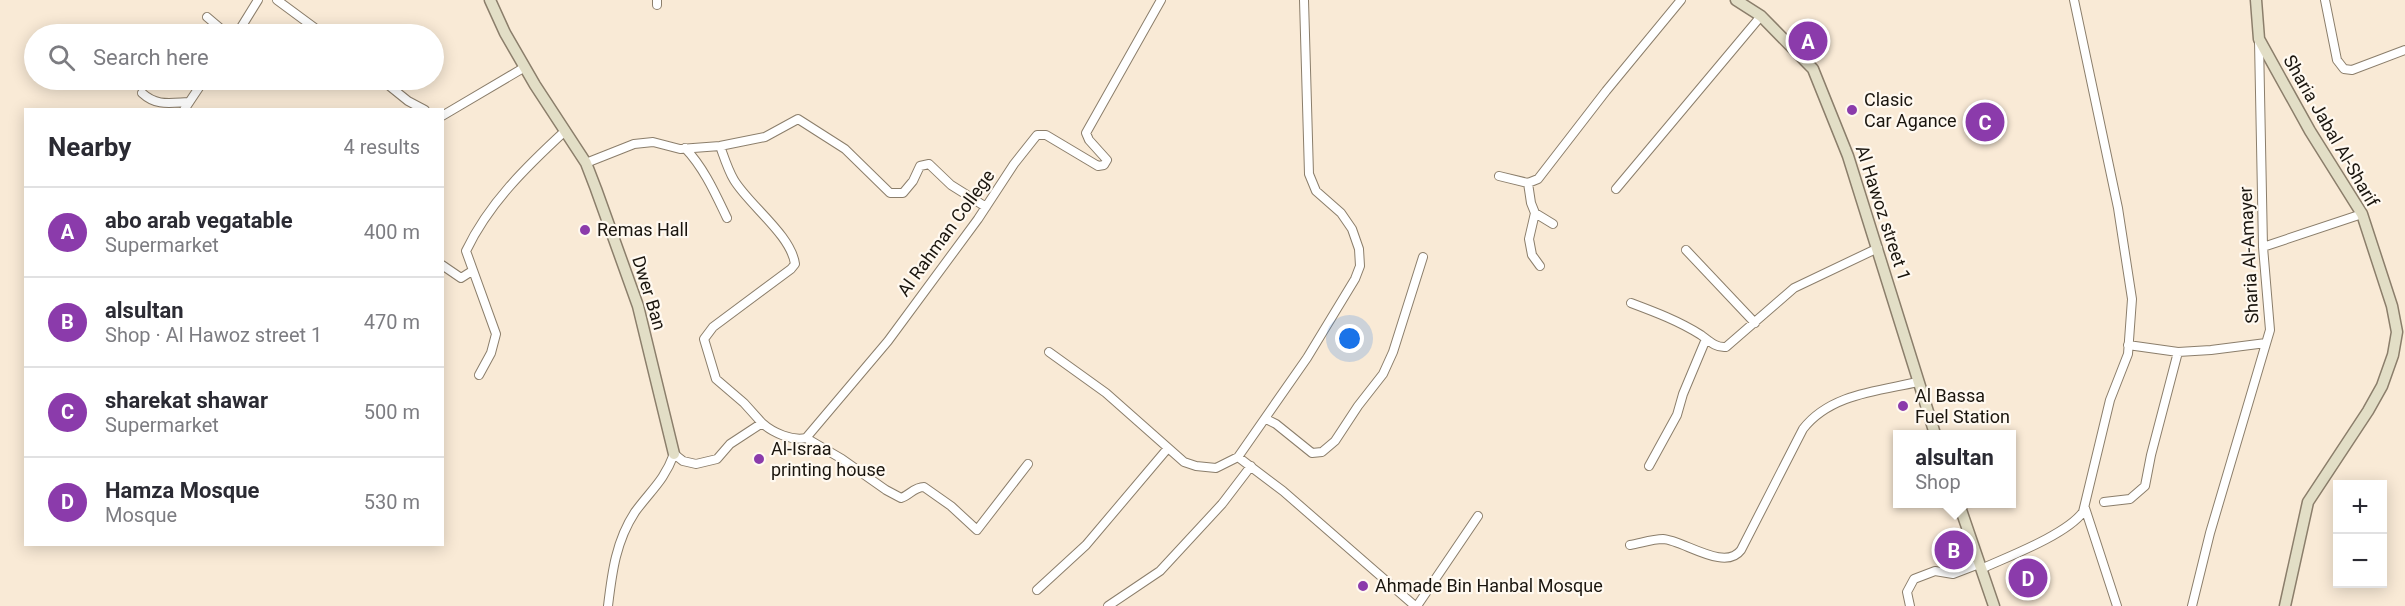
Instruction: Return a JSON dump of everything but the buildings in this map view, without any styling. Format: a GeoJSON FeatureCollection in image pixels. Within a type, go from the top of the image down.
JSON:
{"type":"FeatureCollection","features":[{"type":"Feature","properties":{"kind":"street"},"geometry":{"type":"LineString","coordinates":[[243,24],[258,0]]}},
{"type":"Feature","properties":{"kind":"street"},"geometry":{"type":"LineString","coordinates":[[277,0],[309,24]]}},
{"type":"Feature","properties":{"kind":"street","name":"Dwer Ban"},"geometry":{"type":"LineString","coordinates":[[490,0],[525,67],[586,163],[638,306],[674,454]]}},
{"type":"Feature","properties":{"kind":"street","name":"Al Rahman College"},"geometry":{"type":"LineString","coordinates":[[806,438],[888,341],[1037,135],[1046,135],[1098,166],[1104,165],[1107,160],[1089,140],[1086,133],[1161,0]]}},
{"type":"Feature","properties":{"kind":"street"},"geometry":{"type":"LineString","coordinates":[[1048,352],[1107,393],[1184,462],[1216,468],[1238,456],[1266,419],[1307,358],[1355,279],[1360,259],[1352,229],[1341,213],[1316,191],[1309,174],[1305,0]]}},
{"type":"Feature","properties":{"kind":"street"},"geometry":{"type":"LineString","coordinates":[[1499,176],[1528,183],[1538,179],[1681,0]]}},
{"type":"Feature","properties":{"kind":"street","name":"Al Hawoz street 1"},"geometry":{"type":"LineString","coordinates":[[1736,0],[1761,16],[1813,69],[1848,156],[1933,430]]}},
{"type":"Feature","properties":{"kind":"street"},"geometry":{"type":"LineString","coordinates":[[1910,606],[1907,592],[1914,579],[1935,571],[1953,574],[1980,567],[2040,541],[2079,517],[2085,508],[2110,400],[2127,354],[2132,299],[2112,178],[2074,0]]}},
{"type":"Feature","properties":{"kind":"street","name":"Sharia Al-Amayer"},"geometry":{"type":"LineString","coordinates":[[2192,606],[2216,512],[2270,330],[2263,247],[2259,39],[2256,0]]}},
{"type":"Feature","properties":{"kind":"street"},"geometry":{"type":"LineString","coordinates":[[2325,0],[2337,60],[2342,68],[2352,70],[2405,50]]}},
{"type":"Feature","properties":{"kind":"street"},"geometry":{"type":"LineString","coordinates":[[1616,189],[1761,16]]}},
{"type":"Feature","properties":{"kind":"street"},"geometry":{"type":"LineString","coordinates":[[207,17],[215,24]]}},
{"type":"Feature","properties":{"kind":"street","name":"Sharia Jabal Al-Sharif"},"geometry":{"type":"LineString","coordinates":[[2259,39],[2310,131],[2362,214],[2401,331],[2382,386],[2308,502],[2285,606]]}},
{"type":"Feature","properties":{"kind":"street"},"geometry":{"type":"LineString","coordinates":[[444,115],[525,67]]}},
{"type":"Feature","properties":{"kind":"street"},"geometry":{"type":"LineString","coordinates":[[142,93],[152,102],[186,106],[197,90]]}},
{"type":"Feature","properties":{"kind":"street"},"geometry":{"type":"LineString","coordinates":[[394,90],[421,108]]}},
{"type":"Feature","properties":{"kind":"street"},"geometry":{"type":"LineString","coordinates":[[403,108],[408,101]]}},
{"type":"Feature","properties":{"kind":"street"},"geometry":{"type":"LineString","coordinates":[[586,163],[634,144],[652,142],[685,148],[720,146],[765,137],[798,119],[846,149],[890,193],[903,193],[913,181],[920,166],[929,165],[951,185],[986,207]]}},
{"type":"Feature","properties":{"kind":"street"},"geometry":{"type":"LineString","coordinates":[[478,375],[491,353],[496,334],[466,250],[479,224],[510,184],[565,131]]}},
{"type":"Feature","properties":{"kind":"street"},"geometry":{"type":"LineString","coordinates":[[720,146],[734,180],[771,224],[794,258],[795,264],[792,269],[713,327],[704,339],[716,379],[744,403],[762,423],[788,437],[797,440],[806,438],[901,498],[919,487],[924,487],[951,506],[977,530],[1028,464]]}},
{"type":"Feature","properties":{"kind":"street"},"geometry":{"type":"LineString","coordinates":[[685,148],[712,186],[727,218]]}},
{"type":"Feature","properties":{"kind":"street"},"geometry":{"type":"LineString","coordinates":[[1528,183],[1535,213],[1529,239],[1532,255],[1540,266]]}},
{"type":"Feature","properties":{"kind":"street"},"geometry":{"type":"LineString","coordinates":[[1535,213],[1552,224]]}},
{"type":"Feature","properties":{"kind":"street"},"geometry":{"type":"LineString","coordinates":[[2263,247],[2362,214]]}},
{"type":"Feature","properties":{"kind":"street"},"geometry":{"type":"LineString","coordinates":[[1631,303],[1664,315],[1717,346],[1726,347],[1798,286],[1878,248]]}},
{"type":"Feature","properties":{"kind":"street"},"geometry":{"type":"LineString","coordinates":[[1686,250],[1755,323]]}},
{"type":"Feature","properties":{"kind":"street"},"geometry":{"type":"LineString","coordinates":[[1266,419],[1312,453],[1322,452],[1335,441],[1388,363],[1423,257]]}},
{"type":"Feature","properties":{"kind":"street"},"geometry":{"type":"LineString","coordinates":[[444,266],[461,278],[472,271]]}},
{"type":"Feature","properties":{"kind":"street"},"geometry":{"type":"LineString","coordinates":[[1649,466],[1677,415],[1683,394],[1706,339]]}},
{"type":"Feature","properties":{"kind":"street"},"geometry":{"type":"LineString","coordinates":[[2128,345],[2178,352],[2266,343]]}},
{"type":"Feature","properties":{"kind":"street"},"geometry":{"type":"LineString","coordinates":[[2104,502],[2130,499],[2145,486],[2178,352]]}},
{"type":"Feature","properties":{"kind":"street"},"geometry":{"type":"LineString","coordinates":[[1630,545],[1664,539],[1693,550],[1727,558],[1737,555],[1803,429],[1811,419],[1841,400],[1918,382]]}},
{"type":"Feature","properties":{"kind":"street"},"geometry":{"type":"LineString","coordinates":[[608,606],[612,570],[622,537],[636,510],[665,476],[674,454],[683,461],[696,464],[717,459],[730,444],[762,423]]}},
{"type":"Feature","properties":{"kind":"street"},"geometry":{"type":"LineString","coordinates":[[1037,590],[1086,545],[1168,448]]}},
{"type":"Feature","properties":{"kind":"street"},"geometry":{"type":"LineString","coordinates":[[1238,456],[1416,606],[1478,516]]}},
{"type":"Feature","properties":{"kind":"street"},"geometry":{"type":"LineString","coordinates":[[1108,606],[1160,571],[1222,504],[1251,466]]}},
{"type":"Feature","properties":{"kind":"street"},"geometry":{"type":"LineString","coordinates":[[1960,508],[1994,606]]}},
{"type":"Feature","properties":{"kind":"street"},"geometry":{"type":"LineString","coordinates":[[2085,508],[2117,606]]}},
{"type":"Feature","properties":{"kind":"place","name":"abo arab vegatable"},"geometry":{"type":"Point","coordinates":[1808,41]}},
{"type":"Feature","properties":{"kind":"place","name":"Clasic Car Agance"},"geometry":{"type":"Point","coordinates":[1852,110]}},
{"type":"Feature","properties":{"kind":"place","name":"sharekat shawar"},"geometry":{"type":"Point","coordinates":[1985,122]}},
{"type":"Feature","properties":{"kind":"place","name":"Remas Hall"},"geometry":{"type":"Point","coordinates":[585,230]}},
{"type":"Feature","properties":{"kind":"place","name":"Al Bassa Fuel Station"},"geometry":{"type":"Point","coordinates":[1903,406]}},
{"type":"Feature","properties":{"kind":"place","name":"Al-Israa printing house"},"geometry":{"type":"Point","coordinates":[759,459]}},
{"type":"Feature","properties":{"kind":"place","name":"alsultan"},"geometry":{"type":"Point","coordinates":[1954,550]}},
{"type":"Feature","properties":{"kind":"place","name":"Hamza Mosque"},"geometry":{"type":"Point","coordinates":[2028,578]}},
{"type":"Feature","properties":{"kind":"place","name":"Ahmade Bin Hanbal Mosque"},"geometry":{"type":"Point","coordinates":[1363,586]}}]}
